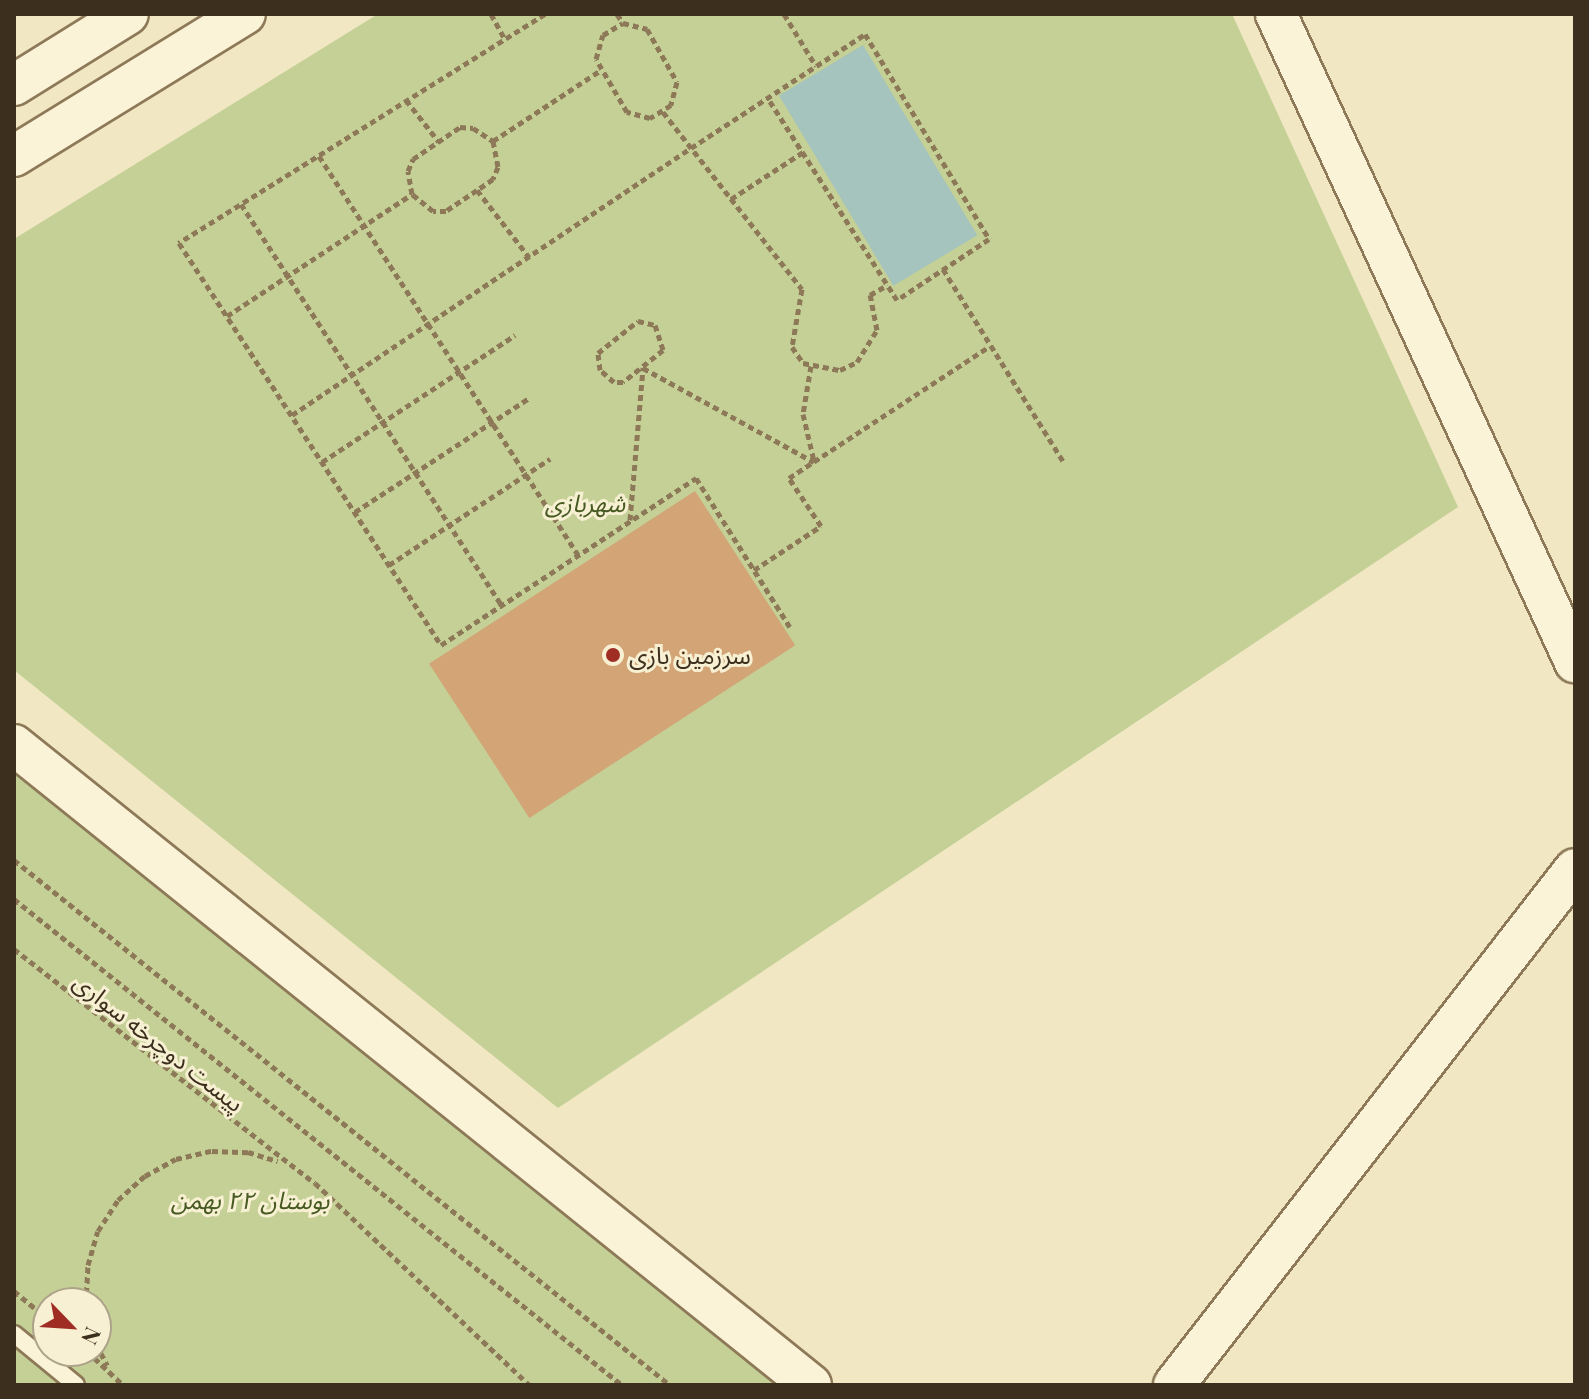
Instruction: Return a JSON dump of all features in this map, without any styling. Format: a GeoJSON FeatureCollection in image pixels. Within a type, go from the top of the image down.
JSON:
{"type":"FeatureCollection","features":[{"type":"Feature","properties":{"kind":"street"},"geometry":{"type":"LineString","coordinates":[[14,85],[128,14]]}},
{"type":"Feature","properties":{"kind":"street"},"geometry":{"type":"LineString","coordinates":[[14,156],[245,14]]}},
{"type":"Feature","properties":{"kind":"street"},"geometry":{"type":"LineString","coordinates":[[1276,14],[1575,662]]}},
{"type":"Feature","properties":{"kind":"street"},"geometry":{"type":"LineString","coordinates":[[14,745],[811,1385]]}},
{"type":"Feature","properties":{"kind":"street"},"geometry":{"type":"LineString","coordinates":[[1174,1385],[1575,869]]}},
{"type":"Feature","properties":{"kind":"lane"},"geometry":{"type":"LineString","coordinates":[[14,1334],[76,1385]]}},
{"type":"Feature","properties":{"kind":"path"},"geometry":{"type":"LineString","coordinates":[[491,14],[505,39]]}},
{"type":"Feature","properties":{"kind":"path"},"geometry":{"type":"LineString","coordinates":[[545,14],[179,243],[441,645],[696,478],[790,627]]}},
{"type":"Feature","properties":{"kind":"path"},"geometry":{"type":"LineString","coordinates":[[617,14],[623,23],[647,29],[677,82],[676,94],[663,112],[650,118],[627,112],[596,59],[603,35],[623,23]]}},
{"type":"Feature","properties":{"kind":"path"},"geometry":{"type":"LineString","coordinates":[[784,14],[816,66]]}},
{"type":"Feature","properties":{"kind":"path"},"geometry":{"type":"LineString","coordinates":[[292,415],[691,148],[865,34],[989,239],[897,300],[768,98]]}},
{"type":"Feature","properties":{"kind":"path"},"geometry":{"type":"LineString","coordinates":[[493,141],[601,70]]}},
{"type":"Feature","properties":{"kind":"path"},"geometry":{"type":"LineString","coordinates":[[406,100],[439,142]]}},
{"type":"Feature","properties":{"kind":"path"},"geometry":{"type":"LineString","coordinates":[[663,112],[802,289],[792,347],[811,366],[840,370],[870,348],[877,330],[870,295],[887,285]]}},
{"type":"Feature","properties":{"kind":"path"},"geometry":{"type":"LineString","coordinates":[[460,127],[473,128],[493,141],[498,167],[493,179],[446,211],[421,206],[412,194],[408,171],[413,159],[460,127]]}},
{"type":"Feature","properties":{"kind":"path"},"geometry":{"type":"LineString","coordinates":[[731,199],[803,152]]}},
{"type":"Feature","properties":{"kind":"path"},"geometry":{"type":"LineString","coordinates":[[319,156],[578,555]]}},
{"type":"Feature","properties":{"kind":"path"},"geometry":{"type":"LineString","coordinates":[[477,190],[529,257]]}},
{"type":"Feature","properties":{"kind":"path"},"geometry":{"type":"LineString","coordinates":[[227,316],[412,194]]}},
{"type":"Feature","properties":{"kind":"path"},"geometry":{"type":"LineString","coordinates":[[241,204],[502,606]]}},
{"type":"Feature","properties":{"kind":"path"},"geometry":{"type":"LineString","coordinates":[[943,269],[1064,463]]}},
{"type":"Feature","properties":{"kind":"path"},"geometry":{"type":"LineString","coordinates":[[630,521],[643,368],[663,350],[661,332],[647,321],[638,321],[598,353],[600,370],[614,382],[643,368]]}},
{"type":"Feature","properties":{"kind":"path"},"geometry":{"type":"LineString","coordinates":[[322,462],[515,335]]}},
{"type":"Feature","properties":{"kind":"path"},"geometry":{"type":"LineString","coordinates":[[754,570],[821,526],[789,478],[990,346]]}},
{"type":"Feature","properties":{"kind":"path"},"geometry":{"type":"LineString","coordinates":[[811,366],[803,414],[814,462]]}},
{"type":"Feature","properties":{"kind":"path"},"geometry":{"type":"LineString","coordinates":[[643,368],[814,462]]}},
{"type":"Feature","properties":{"kind":"path"},"geometry":{"type":"LineString","coordinates":[[355,512],[528,399]]}},
{"type":"Feature","properties":{"kind":"path"},"geometry":{"type":"LineString","coordinates":[[389,565],[550,459]]}},
{"type":"Feature","properties":{"kind":"path"},"geometry":{"type":"LineString","coordinates":[[14,860],[670,1385]]}},
{"type":"Feature","properties":{"kind":"path"},"geometry":{"type":"LineString","coordinates":[[14,899],[622,1385]]}},
{"type":"Feature","properties":{"kind":"path","name":"پیست دوچرخه سواری"},"geometry":{"type":"LineString","coordinates":[[14,949],[283,1162],[315,1183],[529,1385]]}},
{"type":"Feature","properties":{"kind":"path","name":"پیست دوچرخه سواری"},"geometry":{"type":"LineString","coordinates":[[87,1287],[88,1265],[98,1231],[118,1200],[145,1176],[176,1159],[212,1151],[248,1152],[283,1162]]}},
{"type":"Feature","properties":{"kind":"path"},"geometry":{"type":"LineString","coordinates":[[14,1291],[32,1306]]}},
{"type":"Feature","properties":{"kind":"path"},"geometry":{"type":"LineString","coordinates":[[107,1367],[123,1385]]}},
{"type":"Feature","properties":{"kind":"green space","name":"شهربازی"},"geometry":{"type":"Polygon","coordinates":[[[378,14],[1232,14],[1458,507],[558,1108],[14,670],[14,239],[378,14]]]}},
{"type":"Feature","properties":{"kind":"green space","name":"بوستان ۲۲ بهمن"},"geometry":{"type":"Polygon","coordinates":[[[14,773],[776,1385],[14,1385],[14,773]]]}},
{"type":"Feature","properties":{"kind":"water"},"geometry":{"type":"Polygon","coordinates":[[[863,45],[977,235],[893,286],[779,95],[863,45]]]}},
{"type":"Feature","properties":{"kind":"building","name":"سرزمین بازی"},"geometry":{"type":"Polygon","coordinates":[[[695,491],[795,645],[529,818],[429,664],[695,491]]]}},
{"type":"Feature","properties":{"kind":"place","name":"سرزمین بازی"},"geometry":{"type":"Point","coordinates":[613,655]}}]}
